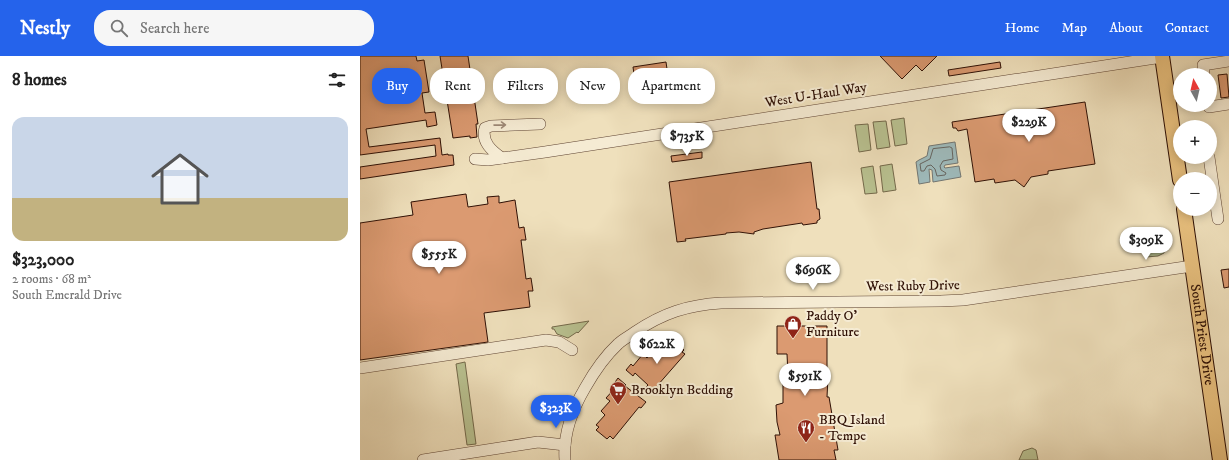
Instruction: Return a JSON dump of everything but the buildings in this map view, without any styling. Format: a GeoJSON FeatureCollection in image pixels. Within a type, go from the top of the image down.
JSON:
{"type":"FeatureCollection","features":[{"type":"Feature","properties":{"kind":"main road"},"geometry":{"type":"LineString","coordinates":[[1162,57],[1179,172]]}},
{"type":"Feature","properties":{"kind":"main road","name":"South Priest Drive"},"geometry":{"type":"LineString","coordinates":[[1185,216],[1220,460]]}},
{"type":"Feature","properties":{"kind":"street","name":"West U-Haul Way"},"geometry":{"type":"LineString","coordinates":[[475,159],[484,160],[502,158],[1162,57]]}},
{"type":"Feature","properties":{"kind":"street"},"geometry":{"type":"LineString","coordinates":[[1203,68],[1203,65],[1229,61]]}},
{"type":"Feature","properties":{"kind":"street"},"geometry":{"type":"LineString","coordinates":[[1217,106],[1229,104]]}},
{"type":"Feature","properties":{"kind":"street"},"geometry":{"type":"LineString","coordinates":[[502,158],[492,151],[487,144],[484,137],[485,128],[491,126],[540,124]]}},
{"type":"Feature","properties":{"kind":"street"},"geometry":{"type":"LineString","coordinates":[[1210,164],[1218,218]]}},
{"type":"Feature","properties":{"kind":"street","name":"West Ruby Drive"},"geometry":{"type":"LineString","coordinates":[[565,460],[567,427],[576,403],[596,368],[619,343],[648,324],[677,310],[690,306],[721,303],[941,302],[1192,266]]}},
{"type":"Feature","properties":{"kind":"street"},"geometry":{"type":"LineString","coordinates":[[360,368],[546,340],[559,342],[572,350]]}},
{"type":"Feature","properties":{"kind":"street"},"geometry":{"type":"LineString","coordinates":[[423,460],[474,456],[538,442],[565,445]]}},
{"type":"Feature","properties":{"kind":"green space"},"geometry":{"type":"Polygon","coordinates":[[[904,118],[907,144],[895,146],[891,120],[904,118]]]}},
{"type":"Feature","properties":{"kind":"green space"},"geometry":{"type":"Polygon","coordinates":[[[886,121],[890,147],[877,149],[873,122],[886,121]]]}},
{"type":"Feature","properties":{"kind":"green space"},"geometry":{"type":"Polygon","coordinates":[[[868,124],[871,150],[859,152],[855,125],[868,124]]]}},
{"type":"Feature","properties":{"kind":"green space"},"geometry":{"type":"Polygon","coordinates":[[[892,164],[896,190],[883,192],[880,166],[892,164]]]}},
{"type":"Feature","properties":{"kind":"green space"},"geometry":{"type":"Polygon","coordinates":[[[873,166],[877,193],[865,194],[861,168],[873,166]]]}},
{"type":"Feature","properties":{"kind":"green space"},"geometry":{"type":"Polygon","coordinates":[[[1162,228],[1165,244],[1164,253],[1158,256],[1146,257],[1144,250],[1162,228]]]}},
{"type":"Feature","properties":{"kind":"green space"},"geometry":{"type":"Polygon","coordinates":[[[589,321],[578,333],[577,332],[568,338],[557,334],[554,329],[552,329],[552,327],[589,321]]]}},
{"type":"Feature","properties":{"kind":"green space"},"geometry":{"type":"Polygon","coordinates":[[[465,362],[476,444],[467,445],[456,364],[465,362]]]}},
{"type":"Feature","properties":{"kind":"green space"},"geometry":{"type":"Polygon","coordinates":[[[1032,448],[1036,450],[1038,460],[1019,460],[1023,451],[1032,448]]]}},
{"type":"Feature","properties":{"kind":"water"},"geometry":{"type":"Polygon","coordinates":[[[955,142],[958,163],[945,165],[944,167],[959,166],[961,177],[933,182],[932,170],[929,169],[930,182],[919,184],[916,162],[927,156],[929,146],[955,142]]]}},
{"type":"Feature","properties":{"kind":"place","name":"Paddy O' Furniture"},"geometry":{"type":"Point","coordinates":[793,339]}},
{"type":"Feature","properties":{"kind":"place","name":"Brooklyn Bedding"},"geometry":{"type":"Point","coordinates":[618,405]}},
{"type":"Feature","properties":{"kind":"place","name":"BBQ Island - Tempe"},"geometry":{"type":"Point","coordinates":[806,443]}}]}
